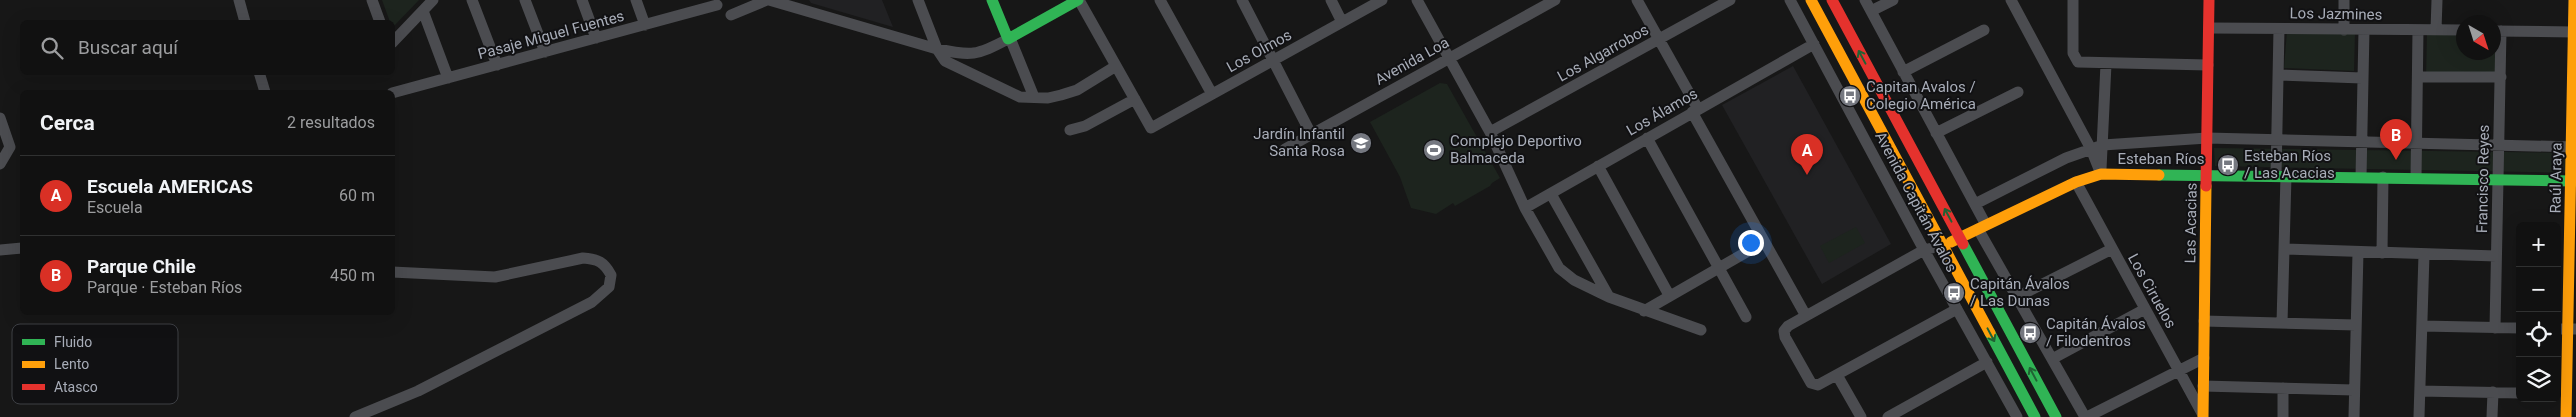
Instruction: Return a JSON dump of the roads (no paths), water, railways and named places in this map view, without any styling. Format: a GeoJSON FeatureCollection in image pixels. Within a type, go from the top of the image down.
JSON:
{"type":"FeatureCollection","features":[{"type":"Feature","properties":{"kind":"main road"},"geometry":{"type":"LineString","coordinates":[[992,0],[1009,39],[1077,0]]}},
{"type":"Feature","properties":{"kind":"main road","name":"Avenida Capitán Ávalos"},"geometry":{"type":"LineString","coordinates":[[1811,0],[2035,417]]}},
{"type":"Feature","properties":{"kind":"main road","name":"Avenida Capitán Ávalos"},"geometry":{"type":"LineString","coordinates":[[1832,0],[2056,417]]}},
{"type":"Feature","properties":{"kind":"main road","name":"Las Acacias"},"geometry":{"type":"LineString","coordinates":[[2203,416],[2209,0]]}},
{"type":"Feature","properties":{"kind":"main road","name":"Raúl Araya"},"geometry":{"type":"LineString","coordinates":[[2566,417],[2567,329],[2574,147],[2574,0]]}},
{"type":"Feature","properties":{"kind":"main road","name":"Esteban Ríos"},"geometry":{"type":"LineString","coordinates":[[1943,246],[2076,182],[2101,174],[2206,174],[2573,181]]}},
{"type":"Feature","properties":{"kind":"street"},"geometry":{"type":"LineString","coordinates":[[239,0],[244,20]]}},
{"type":"Feature","properties":{"kind":"street"},"geometry":{"type":"LineString","coordinates":[[372,0],[379,20]]}},
{"type":"Feature","properties":{"kind":"street"},"geometry":{"type":"LineString","coordinates":[[395,40],[433,0]]}},
{"type":"Feature","properties":{"kind":"street"},"geometry":{"type":"LineString","coordinates":[[472,0],[497,65]]}},
{"type":"Feature","properties":{"kind":"street"},"geometry":{"type":"LineString","coordinates":[[525,0],[545,52]]}},
{"type":"Feature","properties":{"kind":"street"},"geometry":{"type":"LineString","coordinates":[[582,0],[596,38]]}},
{"type":"Feature","properties":{"kind":"street"},"geometry":{"type":"LineString","coordinates":[[636,0],[645,25]]}},
{"type":"Feature","properties":{"kind":"street"},"geometry":{"type":"LineString","coordinates":[[690,0],[694,11]]}},
{"type":"Feature","properties":{"kind":"street"},"geometry":{"type":"LineString","coordinates":[[731,15],[768,0],[937,49],[976,54],[1009,39],[1034,97]]}},
{"type":"Feature","properties":{"kind":"street"},"geometry":{"type":"LineString","coordinates":[[918,0],[937,49],[945,61],[1020,96],[1048,98],[1077,90],[1116,66]]}},
{"type":"Feature","properties":{"kind":"street"},"geometry":{"type":"LineString","coordinates":[[1070,130],[1085,126],[1134,99],[1077,0]]}},
{"type":"Feature","properties":{"kind":"street"},"geometry":{"type":"LineString","coordinates":[[1160,0],[1212,94]]}},
{"type":"Feature","properties":{"kind":"street"},"geometry":{"type":"LineString","coordinates":[[1242,0],[1311,134]]}},
{"type":"Feature","properties":{"kind":"street"},"geometry":{"type":"LineString","coordinates":[[1331,0],[1342,22]]}},
{"type":"Feature","properties":{"kind":"street","name":"Los Olmos"},"geometry":{"type":"LineString","coordinates":[[1134,99],[1151,128],[1382,0]]}},
{"type":"Feature","properties":{"kind":"street"},"geometry":{"type":"LineString","coordinates":[[1417,0],[1490,132],[1525,208],[1558,268],[1574,280],[1609,297],[1644,312],[1701,330]]}},
{"type":"Feature","properties":{"kind":"street","name":"Avenida Loa"},"geometry":{"type":"LineString","coordinates":[[1285,149],[1554,0]]}},
{"type":"Feature","properties":{"kind":"street"},"geometry":{"type":"LineString","coordinates":[[1637,0],[1764,242],[1806,316]]}},
{"type":"Feature","properties":{"kind":"street","name":"Los Algarrobos"},"geometry":{"type":"LineString","coordinates":[[1490,132],[1730,0]]}},
{"type":"Feature","properties":{"kind":"street","name":"Avenida Capitán Ávalos"},"geometry":{"type":"LineString","coordinates":[[1790,0],[1924,250],[2017,417]]}},
{"type":"Feature","properties":{"kind":"street"},"geometry":{"type":"LineString","coordinates":[[1864,0],[1975,204],[1982,227],[2017,297],[2086,417],[2204,358]]}},
{"type":"Feature","properties":{"kind":"street"},"geometry":{"type":"LineString","coordinates":[[1871,11],[1893,0]]}},
{"type":"Feature","properties":{"kind":"street"},"geometry":{"type":"LineString","coordinates":[[2011,0],[2091,148],[2101,174]]}},
{"type":"Feature","properties":{"kind":"street"},"geometry":{"type":"LineString","coordinates":[[2073,0],[2073,53],[2076,61],[2082,64],[2208,65]]}},
{"type":"Feature","properties":{"kind":"street"},"geometry":{"type":"LineString","coordinates":[[2344,0],[2344,30]]}},
{"type":"Feature","properties":{"kind":"street"},"geometry":{"type":"LineString","coordinates":[[2436,30],[2437,0]]}},
{"type":"Feature","properties":{"kind":"street","name":"Pasaje Miguel Fuentes"},"geometry":{"type":"LineString","coordinates":[[395,92],[717,5]]}},
{"type":"Feature","properties":{"kind":"street"},"geometry":{"type":"LineString","coordinates":[[423,11],[448,78]]}},
{"type":"Feature","properties":{"kind":"street","name":"Los Jazmines"},"geometry":{"type":"LineString","coordinates":[[2209,28],[2456,30]]}},
{"type":"Feature","properties":{"kind":"street"},"geometry":{"type":"LineString","coordinates":[[2279,29],[2276,140],[2281,176],[2284,249],[2282,323]]}},
{"type":"Feature","properties":{"kind":"street"},"geometry":{"type":"LineString","coordinates":[[1903,72],[1984,30]]}},
{"type":"Feature","properties":{"kind":"street"},"geometry":{"type":"LineString","coordinates":[[2361,177],[2364,30]]}},
{"type":"Feature","properties":{"kind":"street"},"geometry":{"type":"LineString","coordinates":[[2416,178],[2418,30]]}},
{"type":"Feature","properties":{"kind":"street"},"geometry":{"type":"LineString","coordinates":[[2501,31],[2574,32]]}},
{"type":"Feature","properties":{"kind":"street","name":"Los Álamos"},"geometry":{"type":"LineString","coordinates":[[1525,208],[1814,44]]}},
{"type":"Feature","properties":{"kind":"street","name":"Francisco Reyes"},"geometry":{"type":"LineString","coordinates":[[2495,328],[2497,180],[2501,77],[2500,60]]}},
{"type":"Feature","properties":{"kind":"street"},"geometry":{"type":"LineString","coordinates":[[2101,174],[2106,64]]}},
{"type":"Feature","properties":{"kind":"street"},"geometry":{"type":"LineString","coordinates":[[261,75],[264,90]]}},
{"type":"Feature","properties":{"kind":"street"},"geometry":{"type":"LineString","coordinates":[[2279,75],[2362,78]]}},
{"type":"Feature","properties":{"kind":"street"},"geometry":{"type":"LineString","coordinates":[[2418,77],[2501,77]]}},
{"type":"Feature","properties":{"kind":"street"},"geometry":{"type":"LineString","coordinates":[[1936,133],[2018,92]]}},
{"type":"Feature","properties":{"kind":"street"},"geometry":{"type":"LineString","coordinates":[[0,118],[10,147],[0,164]]}},
{"type":"Feature","properties":{"kind":"street"},"geometry":{"type":"LineString","coordinates":[[1647,138],[1746,316]]}},
{"type":"Feature","properties":{"kind":"street","name":"Esteban Ríos"},"geometry":{"type":"LineString","coordinates":[[1975,204],[2066,158],[2103,145],[2207,138],[2574,147]]}},
{"type":"Feature","properties":{"kind":"street"},"geometry":{"type":"LineString","coordinates":[[10,147],[20,146]]}},
{"type":"Feature","properties":{"kind":"street"},"geometry":{"type":"LineString","coordinates":[[1598,166],[1669,295]]}},
{"type":"Feature","properties":{"kind":"street"},"geometry":{"type":"LineString","coordinates":[[2382,252],[2384,177]]}},
{"type":"Feature","properties":{"kind":"street","name":"Los Ciruelos"},"geometry":{"type":"LineString","coordinates":[[2076,182],[2203,416]]}},
{"type":"Feature","properties":{"kind":"street"},"geometry":{"type":"LineString","coordinates":[[1552,194],[1609,297]]}},
{"type":"Feature","properties":{"kind":"street"},"geometry":{"type":"LineString","coordinates":[[1644,312],[1669,295],[1764,242]]}},
{"type":"Feature","properties":{"kind":"street","name":"Esteban Ríos"},"geometry":{"type":"LineString","coordinates":[[1837,375],[1818,385],[1811,383],[1785,337],[1784,331],[1788,326],[1924,250],[1943,246]]}},
{"type":"Feature","properties":{"kind":"street"},"geometry":{"type":"LineString","coordinates":[[0,250],[20,248]]}},
{"type":"Feature","properties":{"kind":"street"},"geometry":{"type":"LineString","coordinates":[[2017,297],[2112,249]]}},
{"type":"Feature","properties":{"kind":"street"},"geometry":{"type":"LineString","coordinates":[[2284,249],[2496,256]]}},
{"type":"Feature","properties":{"kind":"street"},"geometry":{"type":"LineString","coordinates":[[2354,417],[2358,252]]}},
{"type":"Feature","properties":{"kind":"street"},"geometry":{"type":"LineString","coordinates":[[2419,417],[2424,254]]}},
{"type":"Feature","properties":{"kind":"street"},"geometry":{"type":"LineString","coordinates":[[355,417],[418,391],[592,302],[609,287],[611,275],[605,264],[594,258],[583,258],[495,277],[395,272]]}},
{"type":"Feature","properties":{"kind":"street"},"geometry":{"type":"LineString","coordinates":[[2052,359],[2145,308]]}},
{"type":"Feature","properties":{"kind":"street"},"geometry":{"type":"LineString","coordinates":[[1861,417],[1837,375],[1957,309]]}},
{"type":"Feature","properties":{"kind":"street"},"geometry":{"type":"LineString","coordinates":[[2204,321],[2356,325]]}},
{"type":"Feature","properties":{"kind":"street"},"geometry":{"type":"LineString","coordinates":[[2422,326],[2516,328]]}},
{"type":"Feature","properties":{"kind":"street"},"geometry":{"type":"LineString","coordinates":[[1888,417],[1987,362]]}},
{"type":"Feature","properties":{"kind":"street"},"geometry":{"type":"LineString","coordinates":[[2203,386],[2354,390]]}},
{"type":"Feature","properties":{"kind":"street"},"geometry":{"type":"LineString","coordinates":[[2283,388],[2283,417]]}},
{"type":"Feature","properties":{"kind":"street"},"geometry":{"type":"LineString","coordinates":[[2420,391],[2516,393]]}},
{"type":"Feature","properties":{"kind":"street"},"geometry":{"type":"LineString","coordinates":[[2492,417],[2493,392]]}},
{"type":"Feature","properties":{"kind":"place","name":"Capitan Avalos / Colegio América"},"geometry":{"type":"Point","coordinates":[1850,96]}},
{"type":"Feature","properties":{"kind":"place","name":"Jardín Infantil Santa Rosa"},"geometry":{"type":"Point","coordinates":[1361,143]}},
{"type":"Feature","properties":{"kind":"place","name":"Complejo Deportivo Balmaceda"},"geometry":{"type":"Point","coordinates":[1434,150]}},
{"type":"Feature","properties":{"kind":"place","name":"Parque Chile"},"geometry":{"type":"Point","coordinates":[2396,160]}},
{"type":"Feature","properties":{"kind":"place","name":"Esteban Ríos / Las Acacias"},"geometry":{"type":"Point","coordinates":[2228,165]}},
{"type":"Feature","properties":{"kind":"place","name":"Escuela AMERICAS"},"geometry":{"type":"Point","coordinates":[1807,175]}},
{"type":"Feature","properties":{"kind":"place","name":"Capitán Ávalos / Las Dunas"},"geometry":{"type":"Point","coordinates":[1954,293]}},
{"type":"Feature","properties":{"kind":"place","name":"Capitán Ávalos / Filodentros"},"geometry":{"type":"Point","coordinates":[2030,333]}}]}
